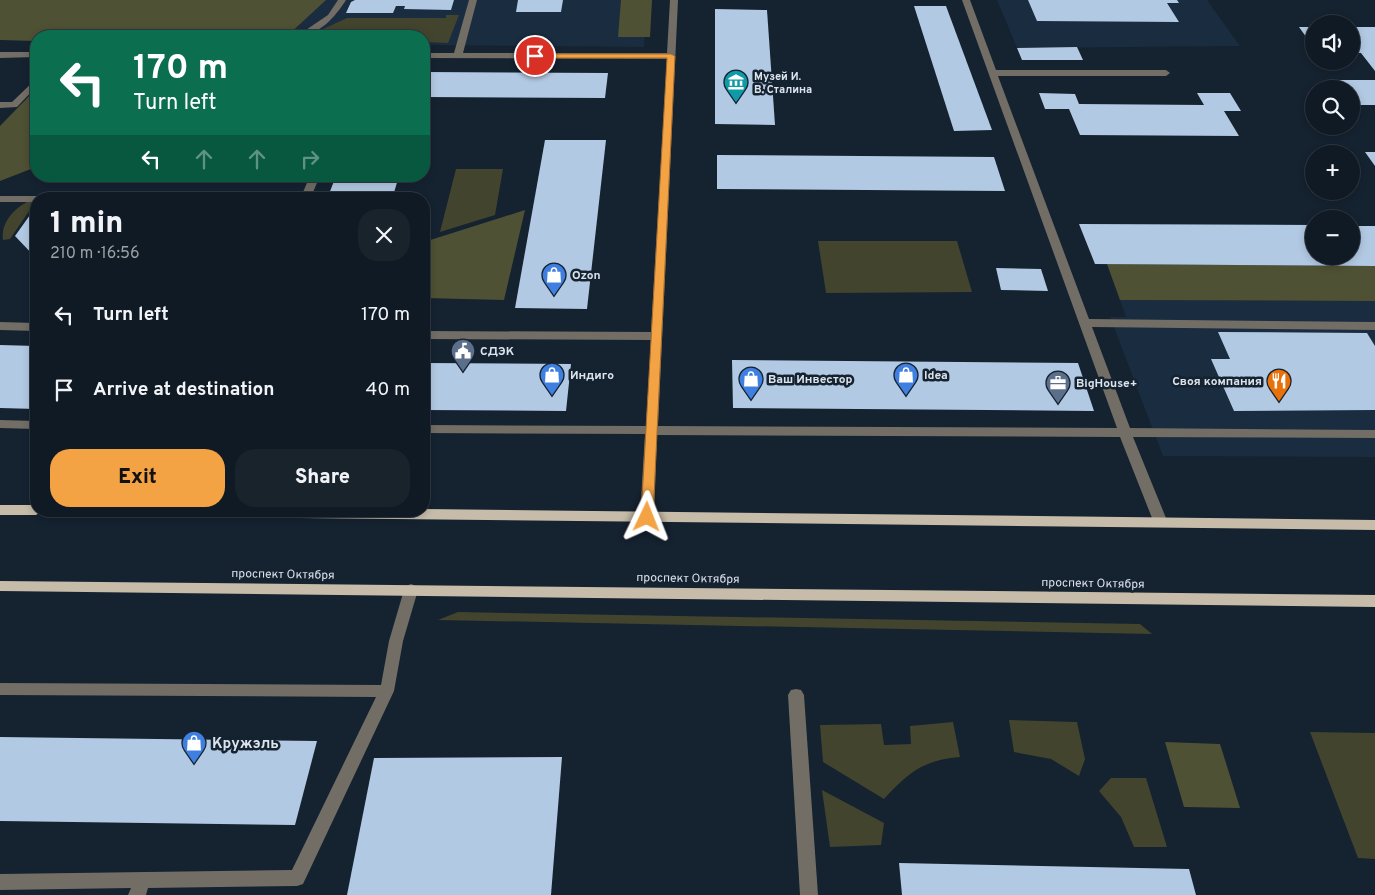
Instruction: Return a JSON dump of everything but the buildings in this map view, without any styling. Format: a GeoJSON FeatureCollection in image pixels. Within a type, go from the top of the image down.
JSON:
{"type":"FeatureCollection","features":[{"type":"Feature","properties":{"kind":"main road"},"geometry":{"type":"LineString","coordinates":[[0,510],[30,510]]}},
{"type":"Feature","properties":{"kind":"main road"},"geometry":{"type":"LineString","coordinates":[[430,514],[1375,525]]}},
{"type":"Feature","properties":{"kind":"main road","name":"проспект Октября"},"geometry":{"type":"LineString","coordinates":[[0,586],[1375,601]]}},
{"type":"Feature","properties":{"kind":"street"},"geometry":{"type":"LineString","coordinates":[[310,30],[331,17],[342,0]]}},
{"type":"Feature","properties":{"kind":"street"},"geometry":{"type":"LineString","coordinates":[[458,56],[473,0]]}},
{"type":"Feature","properties":{"kind":"street"},"geometry":{"type":"LineString","coordinates":[[647,517],[650,430],[665,201],[674,0]]}},
{"type":"Feature","properties":{"kind":"street"},"geometry":{"type":"LineString","coordinates":[[966,0],[1125,434],[1161,523]]}},
{"type":"Feature","properties":{"kind":"street"},"geometry":{"type":"LineString","coordinates":[[0,56],[30,56]]}},
{"type":"Feature","properties":{"kind":"street"},"geometry":{"type":"LineString","coordinates":[[430,56],[671,56]]}},
{"type":"Feature","properties":{"kind":"street"},"geometry":{"type":"LineString","coordinates":[[993,73],[1166,73]]}},
{"type":"Feature","properties":{"kind":"street"},"geometry":{"type":"LineString","coordinates":[[0,105],[14,105],[30,88]]}},
{"type":"Feature","properties":{"kind":"street"},"geometry":{"type":"LineString","coordinates":[[0,198],[30,199]]}},
{"type":"Feature","properties":{"kind":"street"},"geometry":{"type":"LineString","coordinates":[[1085,323],[1375,326]]}},
{"type":"Feature","properties":{"kind":"street"},"geometry":{"type":"LineString","coordinates":[[0,326],[30,328]]}},
{"type":"Feature","properties":{"kind":"street"},"geometry":{"type":"LineString","coordinates":[[430,336],[655,336]]}},
{"type":"Feature","properties":{"kind":"street"},"geometry":{"type":"LineString","coordinates":[[0,424],[30,424]]}},
{"type":"Feature","properties":{"kind":"street"},"geometry":{"type":"LineString","coordinates":[[430,429],[1375,434]]}},
{"type":"Feature","properties":{"kind":"street"},"geometry":{"type":"LineString","coordinates":[[0,882],[139,888],[296,878],[387,691],[396,641],[411,590]]}},
{"type":"Feature","properties":{"kind":"street"},"geometry":{"type":"LineString","coordinates":[[0,689],[387,691]]}},
{"type":"Feature","properties":{"kind":"street"},"geometry":{"type":"LineString","coordinates":[[796,695],[809,895]]}},
{"type":"Feature","properties":{"kind":"shaded area"},"geometry":{"type":"Polygon","coordinates":[[[151,0],[647,0],[644,47],[430,45],[430,30],[108,30],[151,0]]]}},
{"type":"Feature","properties":{"kind":"shaded area"},"geometry":{"type":"Polygon","coordinates":[[[997,0],[1207,0],[1240,46],[1017,48],[997,0]]]}},
{"type":"Feature","properties":{"kind":"shaded area"},"geometry":{"type":"Polygon","coordinates":[[[1120,300],[1375,301],[1375,457],[1163,456],[1110,317],[1126,317],[1120,300]]]}},
{"type":"Feature","properties":{"kind":"green space"},"geometry":{"type":"Polygon","coordinates":[[[0,0],[326,0],[294,30],[30,30],[30,41],[0,40],[0,0]]]}},
{"type":"Feature","properties":{"kind":"green space"},"geometry":{"type":"Polygon","coordinates":[[[621,0],[652,0],[650,37],[618,37],[621,0]]]}},
{"type":"Feature","properties":{"kind":"green space"},"geometry":{"type":"Polygon","coordinates":[[[446,15],[459,15],[448,43],[430,42],[430,30],[321,30],[347,18],[446,18],[446,15]]]}},
{"type":"Feature","properties":{"kind":"green space"},"geometry":{"type":"Polygon","coordinates":[[[30,95],[30,169],[0,181],[0,126],[30,95]]]}},
{"type":"Feature","properties":{"kind":"green space"},"geometry":{"type":"Polygon","coordinates":[[[456,169],[503,169],[495,215],[440,232],[456,169]]]}},
{"type":"Feature","properties":{"kind":"green space"},"geometry":{"type":"Polygon","coordinates":[[[30,202],[30,210],[10,239],[3,240],[6,221],[19,207],[30,202]]]}},
{"type":"Feature","properties":{"kind":"green space"},"geometry":{"type":"Polygon","coordinates":[[[525,210],[504,300],[430,298],[430,240],[525,210]]]}},
{"type":"Feature","properties":{"kind":"green space"},"geometry":{"type":"Polygon","coordinates":[[[818,241],[957,241],[972,292],[826,293],[818,241]]]}},
{"type":"Feature","properties":{"kind":"green space"},"geometry":{"type":"Polygon","coordinates":[[[1107,264],[1375,266],[1375,301],[1120,300],[1107,264]]]}},
{"type":"Feature","properties":{"kind":"green space"},"geometry":{"type":"Polygon","coordinates":[[[458,612],[1140,624],[1152,634],[438,620],[458,612]]]}},
{"type":"Feature","properties":{"kind":"green space"},"geometry":{"type":"Polygon","coordinates":[[[1009,720],[1077,722],[1085,759],[1079,776],[1051,759],[1014,752],[1009,720]]]}},
{"type":"Feature","properties":{"kind":"green space"},"geometry":{"type":"Polygon","coordinates":[[[953,722],[960,757],[936,761],[917,769],[884,799],[823,762],[820,725],[881,724],[884,745],[911,744],[910,726],[953,722]]]}},
{"type":"Feature","properties":{"kind":"green space"},"geometry":{"type":"Polygon","coordinates":[[[1310,732],[1375,733],[1375,859],[1358,858],[1310,732]]]}},
{"type":"Feature","properties":{"kind":"green space"},"geometry":{"type":"Polygon","coordinates":[[[1165,742],[1220,744],[1240,808],[1184,807],[1165,742]]]}},
{"type":"Feature","properties":{"kind":"green space"},"geometry":{"type":"Polygon","coordinates":[[[1111,778],[1146,778],[1167,847],[1134,847],[1121,817],[1099,791],[1111,778]]]}},
{"type":"Feature","properties":{"kind":"green space"},"geometry":{"type":"Polygon","coordinates":[[[822,790],[884,823],[881,845],[830,847],[822,790]]]}},
{"type":"Feature","properties":{"kind":"place","name":"Музей И. В. Сталина"},"geometry":{"type":"Point","coordinates":[736,103]}},
{"type":"Feature","properties":{"kind":"place","name":"Ozon"},"geometry":{"type":"Point","coordinates":[554,296]}},
{"type":"Feature","properties":{"kind":"place","name":"СДЭК"},"geometry":{"type":"Point","coordinates":[463,372]}},
{"type":"Feature","properties":{"kind":"place","name":"Индиго"},"geometry":{"type":"Point","coordinates":[552,396]}},
{"type":"Feature","properties":{"kind":"place","name":"Idea"},"geometry":{"type":"Point","coordinates":[906,396]}},
{"type":"Feature","properties":{"kind":"place","name":"Ваш Инвестор"},"geometry":{"type":"Point","coordinates":[751,400]}},
{"type":"Feature","properties":{"kind":"place","name":"Своя компания"},"geometry":{"type":"Point","coordinates":[1279,402]}},
{"type":"Feature","properties":{"kind":"place","name":"BigHouse+"},"geometry":{"type":"Point","coordinates":[1058,404]}},
{"type":"Feature","properties":{"kind":"place","name":"Кружэль"},"geometry":{"type":"Point","coordinates":[194,764]}},
{"type":"Feature","properties":{"kind":"route"},"geometry":{"type":"LineString","coordinates":[[535,56],[671,56],[665,201],[655,336],[647,517]]}}]}
